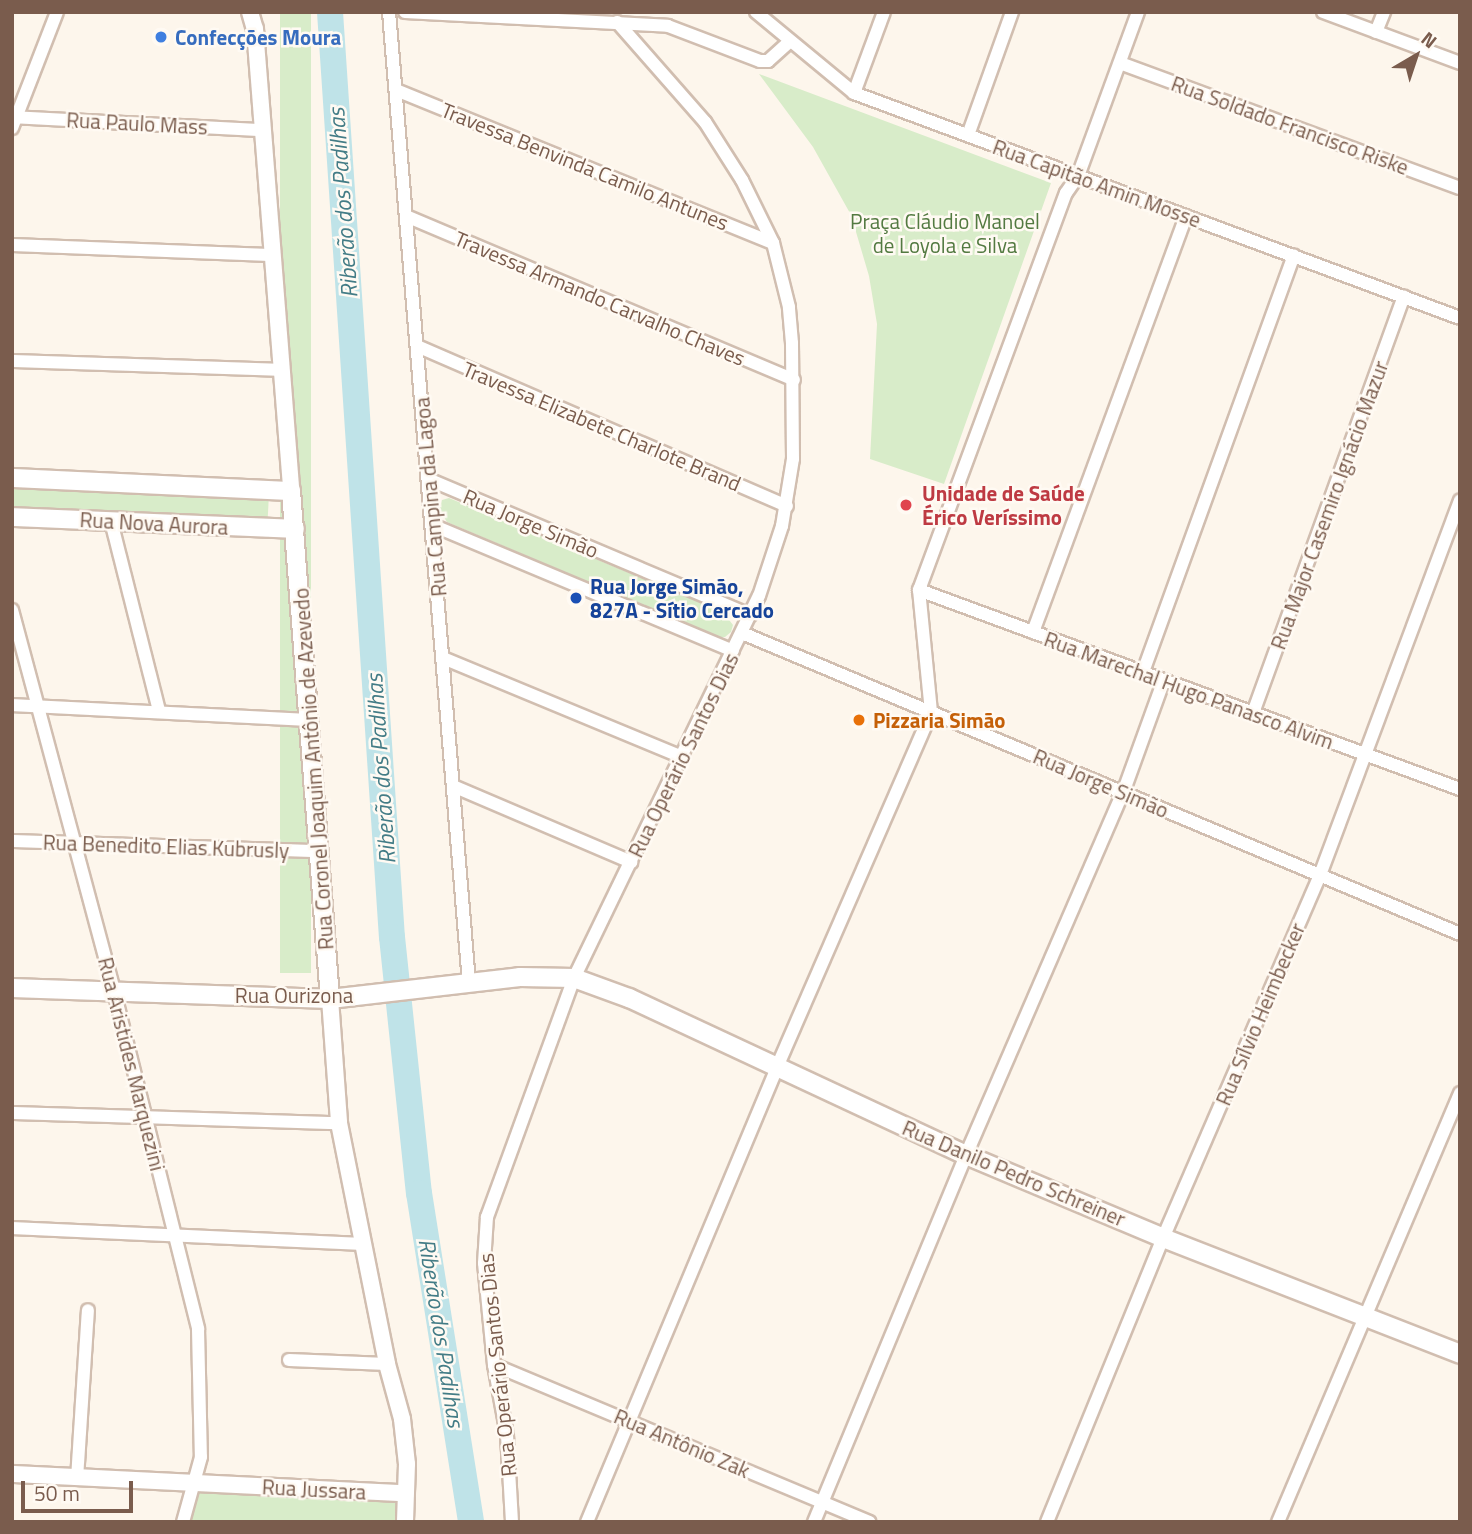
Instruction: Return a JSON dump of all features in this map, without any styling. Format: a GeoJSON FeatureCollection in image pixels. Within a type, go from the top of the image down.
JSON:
{"type":"FeatureCollection","features":[{"type":"Feature","properties":{"kind":"main road","name":"Rua Nova Aurora"},"geometry":{"type":"LineString","coordinates":[[12,478],[291,491]]}},
{"type":"Feature","properties":{"kind":"main road","name":"Rua Coronel Joaquim Antônio de Azevedo"},"geometry":{"type":"LineString","coordinates":[[291,491],[321,851],[330,999]]}},
{"type":"Feature","properties":{"kind":"main road","name":"Rua Nova Aurora"},"geometry":{"type":"LineString","coordinates":[[12,517],[295,529]]}},
{"type":"Feature","properties":{"kind":"main road"},"geometry":{"type":"LineString","coordinates":[[301,998],[314,992],[328,977]]}},
{"type":"Feature","properties":{"kind":"main road","name":"Rua Ourizona"},"geometry":{"type":"LineString","coordinates":[[12,988],[330,999],[520,977],[575,978]]}},
{"type":"Feature","properties":{"kind":"main road","name":"Rua Danilo Pedro Schreiner"},"geometry":{"type":"LineString","coordinates":[[575,978],[620,994],[966,1155],[1163,1238],[1460,1354]]}},
{"type":"Feature","properties":{"kind":"street"},"geometry":{"type":"LineString","coordinates":[[14,121],[57,12]]}},
{"type":"Feature","properties":{"kind":"street","name":"Rua Coronel Joaquim Antônio de Azevedo"},"geometry":{"type":"LineString","coordinates":[[250,12],[255,29],[279,370],[291,491]]}},
{"type":"Feature","properties":{"kind":"street","name":"Rua Campina da Lagoa"},"geometry":{"type":"LineString","coordinates":[[388,12],[407,216],[468,982]]}},
{"type":"Feature","properties":{"kind":"street"},"geometry":{"type":"LineString","coordinates":[[405,12],[617,22],[685,31],[760,61],[768,61],[789,41]]}},
{"type":"Feature","properties":{"kind":"street","name":"Rua Capitão Amin Mosse"},"geometry":{"type":"LineString","coordinates":[[756,12],[854,93],[1460,318]]}},
{"type":"Feature","properties":{"kind":"street"},"geometry":{"type":"LineString","coordinates":[[854,93],[884,12]]}},
{"type":"Feature","properties":{"kind":"street"},"geometry":{"type":"LineString","coordinates":[[968,135],[1012,12]]}},
{"type":"Feature","properties":{"kind":"street"},"geometry":{"type":"LineString","coordinates":[[587,1522],[776,1067],[931,712],[919,590],[1066,193],[1078,176],[1138,12]]}},
{"type":"Feature","properties":{"kind":"street"},"geometry":{"type":"LineString","coordinates":[[1323,12],[1460,62]]}},
{"type":"Feature","properties":{"kind":"street"},"geometry":{"type":"LineString","coordinates":[[1376,32],[1384,12]]}},
{"type":"Feature","properties":{"kind":"street","name":"Rua Operário Santos Dias"},"geometry":{"type":"LineString","coordinates":[[512,1522],[506,1435],[494,1365],[484,1264],[487,1217],[575,978],[768,575],[787,506],[793,459],[794,380],[789,307],[773,243],[742,180],[705,122],[617,22]]}},
{"type":"Feature","properties":{"kind":"street","name":"Rua Soldado Francisco Riske"},"geometry":{"type":"LineString","coordinates":[[1119,63],[1460,188]]}},
{"type":"Feature","properties":{"kind":"street","name":"Travessa Benvinda Camilo Antunes"},"geometry":{"type":"LineString","coordinates":[[396,90],[773,243]]}},
{"type":"Feature","properties":{"kind":"street","name":"Rua Paulo Mass"},"geometry":{"type":"LineString","coordinates":[[14,121],[262,130]]}},
{"type":"Feature","properties":{"kind":"street","name":"Travessa Armando Carvalho Chaves"},"geometry":{"type":"LineString","coordinates":[[407,216],[794,380]]}},
{"type":"Feature","properties":{"kind":"street"},"geometry":{"type":"LineString","coordinates":[[1032,632],[1186,216]]}},
{"type":"Feature","properties":{"kind":"street"},"geometry":{"type":"LineString","coordinates":[[12,245],[271,255]]}},
{"type":"Feature","properties":{"kind":"street"},"geometry":{"type":"LineString","coordinates":[[1143,673],[1294,256]]}},
{"type":"Feature","properties":{"kind":"street","name":"Rua Major Casemiro Ignácio Mazur"},"geometry":{"type":"LineString","coordinates":[[1253,713],[1404,297]]}},
{"type":"Feature","properties":{"kind":"street","name":"Travessa Elizabete Charlote Brand"},"geometry":{"type":"LineString","coordinates":[[417,346],[787,506]]}},
{"type":"Feature","properties":{"kind":"street"},"geometry":{"type":"LineString","coordinates":[[12,361],[279,370]]}},
{"type":"Feature","properties":{"kind":"street","name":"Rua Jorge Simão"},"geometry":{"type":"LineString","coordinates":[[428,479],[750,615]]}},
{"type":"Feature","properties":{"kind":"street","name":"Rua Sílvio Heimbecker"},"geometry":{"type":"LineString","coordinates":[[1047,1522],[1163,1238],[1320,875],[1460,500]]}},
{"type":"Feature","properties":{"kind":"street"},"geometry":{"type":"LineString","coordinates":[[111,521],[159,711]]}},
{"type":"Feature","properties":{"kind":"street","name":"Rua Jorge Simão"},"geometry":{"type":"LineString","coordinates":[[432,525],[733,652]]}},
{"type":"Feature","properties":{"kind":"street","name":"Rua Marechal Hugo Panasco Alvim"},"geometry":{"type":"LineString","coordinates":[[919,590],[1460,789]]}},
{"type":"Feature","properties":{"kind":"street","name":"Rua Aristides Marquezini"},"geometry":{"type":"LineString","coordinates":[[12,610],[114,991],[198,1329],[201,1457],[183,1522]]}},
{"type":"Feature","properties":{"kind":"street","name":"Rua Jorge Simão"},"geometry":{"type":"LineString","coordinates":[[742,633],[1460,934]]}},
{"type":"Feature","properties":{"kind":"street"},"geometry":{"type":"LineString","coordinates":[[443,657],[682,757]]}},
{"type":"Feature","properties":{"kind":"street"},"geometry":{"type":"LineString","coordinates":[[814,1522],[966,1155],[1123,793],[1164,680]]}},
{"type":"Feature","properties":{"kind":"street"},"geometry":{"type":"LineString","coordinates":[[12,705],[308,720]]}},
{"type":"Feature","properties":{"kind":"street"},"geometry":{"type":"LineString","coordinates":[[453,786],[631,862]]}},
{"type":"Feature","properties":{"kind":"street","name":"Rua Benedito Elias Kubrusly"},"geometry":{"type":"LineString","coordinates":[[12,841],[321,851]]}},
{"type":"Feature","properties":{"kind":"street","name":"Rua Coronel Joaquim Antônio de Azevedo"},"geometry":{"type":"LineString","coordinates":[[330,999],[339,1123],[387,1364],[402,1419],[407,1493],[405,1522]]}},
{"type":"Feature","properties":{"kind":"street"},"geometry":{"type":"LineString","coordinates":[[1278,1522],[1460,1093]]}},
{"type":"Feature","properties":{"kind":"street"},"geometry":{"type":"LineString","coordinates":[[12,1113],[339,1123]]}},
{"type":"Feature","properties":{"kind":"street"},"geometry":{"type":"LineString","coordinates":[[12,1228],[363,1244]]}},
{"type":"Feature","properties":{"kind":"street"},"geometry":{"type":"LineString","coordinates":[[78,1479],[89,1310]]}},
{"type":"Feature","properties":{"kind":"street"},"geometry":{"type":"LineString","coordinates":[[289,1360],[387,1364]]}},
{"type":"Feature","properties":{"kind":"street","name":"Rua Antônio Zak"},"geometry":{"type":"LineString","coordinates":[[494,1365],[869,1522]]}},
{"type":"Feature","properties":{"kind":"street","name":"Rua Jussara"},"geometry":{"type":"LineString","coordinates":[[12,1474],[407,1493]]}},
{"type":"Feature","properties":{"kind":"green space"},"geometry":{"type":"Polygon","coordinates":[[[280,12],[311,12],[311,973],[280,973],[280,12]]]}},
{"type":"Feature","properties":{"kind":"green space","name":"Praça Cláudio Manoel de Loyola e Silva"},"geometry":{"type":"Polygon","coordinates":[[[759,74],[1051,183],[944,484],[870,459],[877,324],[869,276],[851,215],[813,147],[759,74]]]}},
{"type":"Feature","properties":{"kind":"green space"},"geometry":{"type":"Polygon","coordinates":[[[12,487],[269,500],[268,521],[12,508],[12,487]]]}},
{"type":"Feature","properties":{"kind":"green space"},"geometry":{"type":"Polygon","coordinates":[[[449,498],[723,612],[733,625],[731,632],[725,637],[719,637],[447,522],[439,509],[442,500],[449,498]]]}},
{"type":"Feature","properties":{"kind":"green space"},"geometry":{"type":"Polygon","coordinates":[[[199,1490],[400,1499],[397,1522],[189,1522],[199,1490]]]}},
{"type":"Feature","properties":{"kind":"waterway","name":"Riberão dos Padilhas"},"geometry":{"type":"LineString","coordinates":[[330,12],[392,937],[419,1193],[471,1522]]}},
{"type":"Feature","properties":{"kind":"place","name":"Confecções Moura"},"geometry":{"type":"Point","coordinates":[161,37]}},
{"type":"Feature","properties":{"kind":"place","name":"Unidade de Saúde Érico Veríssimo"},"geometry":{"type":"Point","coordinates":[906,505]}},
{"type":"Feature","properties":{"kind":"place","name":"Rua Jorge Simão, 827A - Sítio Cercado"},"geometry":{"type":"Point","coordinates":[576,598]}},
{"type":"Feature","properties":{"kind":"place","name":"Pizzaria Simão"},"geometry":{"type":"Point","coordinates":[859,720]}}]}
